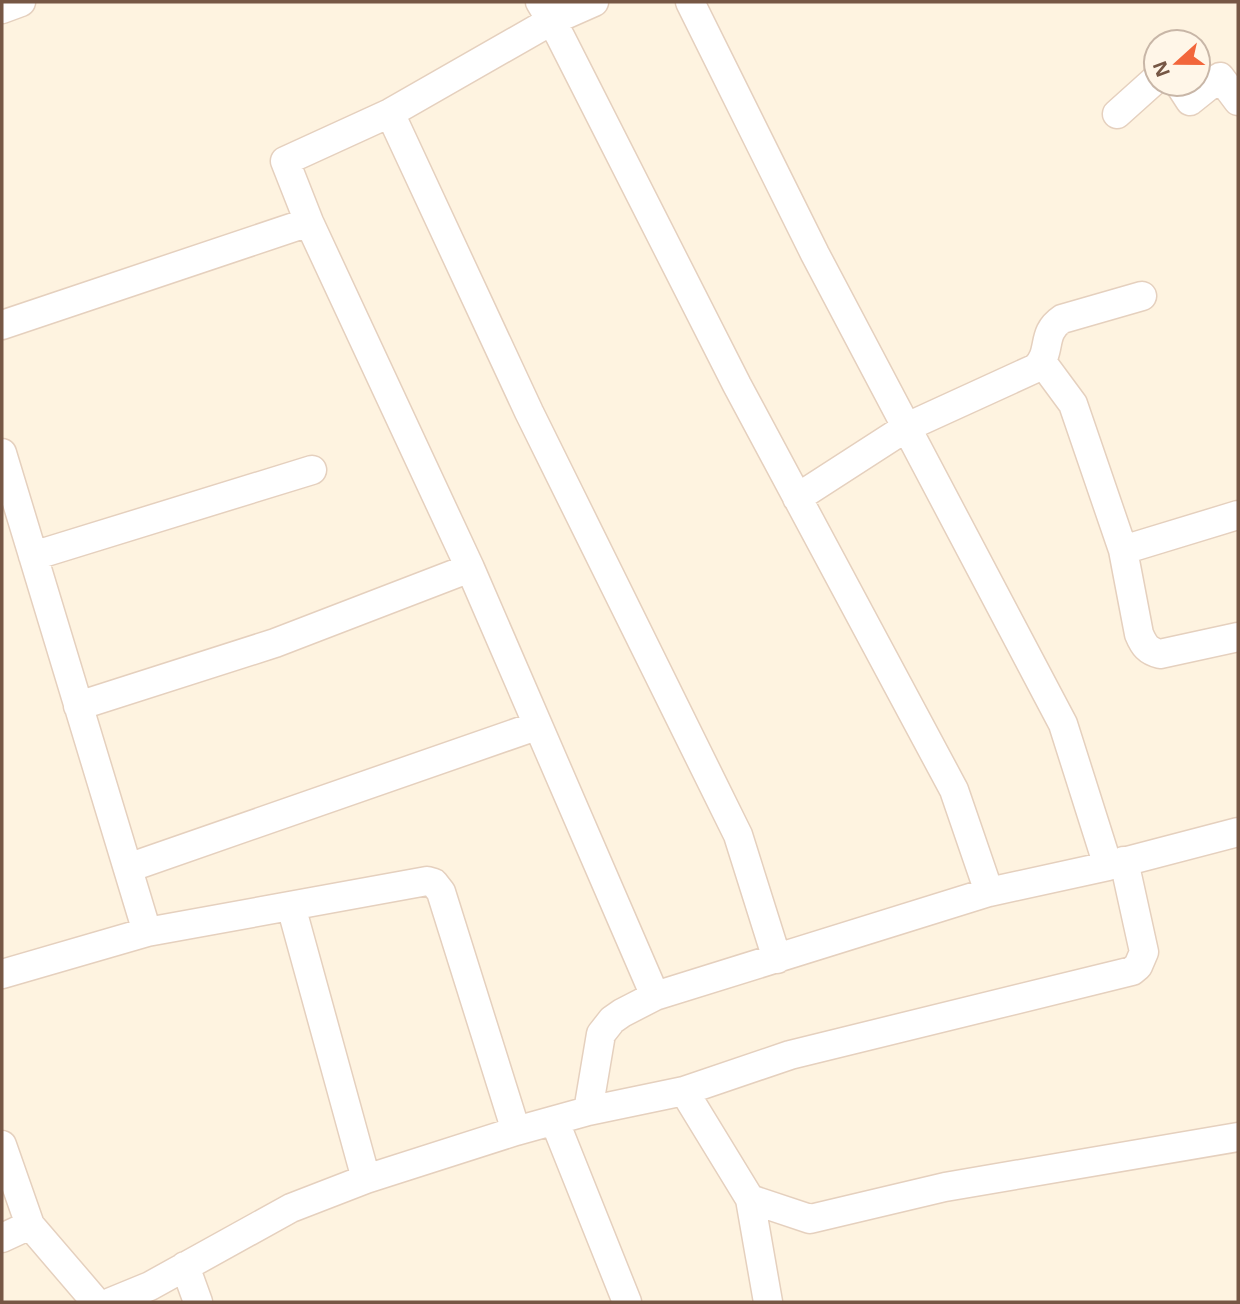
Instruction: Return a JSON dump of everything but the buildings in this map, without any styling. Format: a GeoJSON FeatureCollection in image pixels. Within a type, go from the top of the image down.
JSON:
{"type":"FeatureCollection","features":[{"type":"Feature","properties":{"kind":"street"},"geometry":{"type":"LineString","coordinates":[[2,9],[22,2]]}},
{"type":"Feature","properties":{"kind":"street"},"geometry":{"type":"LineString","coordinates":[[594,2],[546,11],[390,113],[285,161],[309,222],[470,568],[536,726],[655,996]]}},
{"type":"Feature","properties":{"kind":"street"},"geometry":{"type":"LineString","coordinates":[[111,1302],[150,1286],[291,1208],[366,1179],[587,1111],[684,1091],[790,1055],[1132,971],[1139,967],[1144,952],[1116,863],[1063,724],[815,254],[690,2]]}},
{"type":"Feature","properties":{"kind":"street"},"geometry":{"type":"LineString","coordinates":[[546,11],[737,384],[954,790],[989,892]]}},
{"type":"Feature","properties":{"kind":"street"},"geometry":{"type":"LineString","coordinates":[[1212,83],[1220,77],[1238,101]]}},
{"type":"Feature","properties":{"kind":"street"},"geometry":{"type":"LineString","coordinates":[[1117,114],[1142,92]]}},
{"type":"Feature","properties":{"kind":"street"},"geometry":{"type":"LineString","coordinates":[[390,113],[528,412],[738,835],[777,959]]}},
{"type":"Feature","properties":{"kind":"street"},"geometry":{"type":"LineString","coordinates":[[2,325],[309,222]]}},
{"type":"Feature","properties":{"kind":"street"},"geometry":{"type":"LineString","coordinates":[[797,498],[907,426],[1027,373],[1042,362],[1046,354],[1048,334],[1053,325],[1062,319],[1142,296]]}},
{"type":"Feature","properties":{"kind":"street"},"geometry":{"type":"LineString","coordinates":[[1042,362],[1073,404],[1123,550],[1139,634],[1150,652],[1170,653],[1238,637]]}},
{"type":"Feature","properties":{"kind":"street"},"geometry":{"type":"LineString","coordinates":[[2,453],[147,932]]}},
{"type":"Feature","properties":{"kind":"street"},"geometry":{"type":"LineString","coordinates":[[33,556],[312,470]]}},
{"type":"Feature","properties":{"kind":"street"},"geometry":{"type":"LineString","coordinates":[[1123,550],[1238,515]]}},
{"type":"Feature","properties":{"kind":"street"},"geometry":{"type":"LineString","coordinates":[[78,706],[275,643],[470,568]]}},
{"type":"Feature","properties":{"kind":"street"},"geometry":{"type":"LineString","coordinates":[[128,868],[536,726]]}},
{"type":"Feature","properties":{"kind":"street"},"geometry":{"type":"LineString","coordinates":[[587,1111],[601,1034],[612,1020],[655,996],[989,892],[1238,832]]}},
{"type":"Feature","properties":{"kind":"street"},"geometry":{"type":"LineString","coordinates":[[2,974],[147,932],[426,881],[434,883],[441,892],[516,1131]]}},
{"type":"Feature","properties":{"kind":"street"},"geometry":{"type":"LineString","coordinates":[[291,905],[366,1179]]}},
{"type":"Feature","properties":{"kind":"street"},"geometry":{"type":"LineString","coordinates":[[684,1091],[750,1199],[768,1302]]}},
{"type":"Feature","properties":{"kind":"street"},"geometry":{"type":"LineString","coordinates":[[555,1122],[627,1302]]}},
{"type":"Feature","properties":{"kind":"street"},"geometry":{"type":"LineString","coordinates":[[750,1199],[810,1219],[945,1187],[1238,1137]]}},
{"type":"Feature","properties":{"kind":"street"},"geometry":{"type":"LineString","coordinates":[[2,1145],[30,1225],[96,1302]]}},
{"type":"Feature","properties":{"kind":"street"},"geometry":{"type":"LineString","coordinates":[[2,1238],[30,1225]]}},
{"type":"Feature","properties":{"kind":"street"},"geometry":{"type":"LineString","coordinates":[[185,1266],[198,1302]]}}]}
